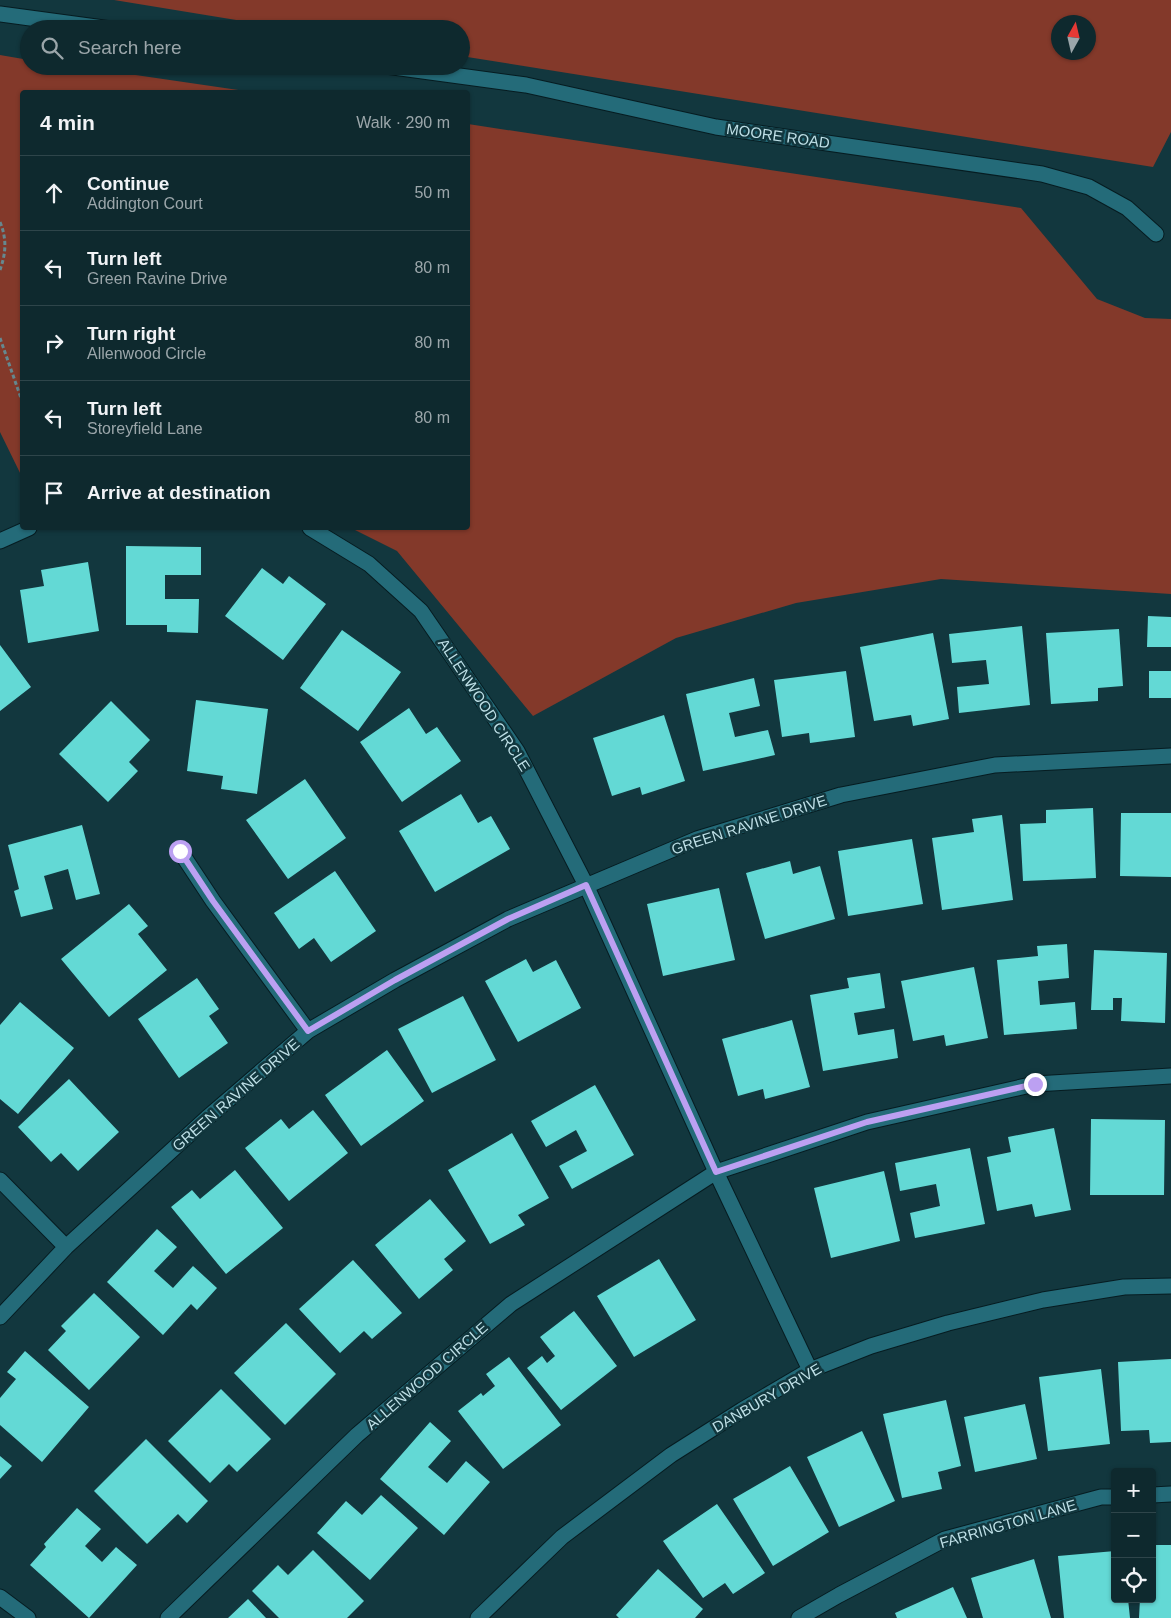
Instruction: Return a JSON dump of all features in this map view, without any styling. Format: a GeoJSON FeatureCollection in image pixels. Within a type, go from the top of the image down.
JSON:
{"type":"FeatureCollection","features":[{"type":"Feature","properties":{"kind":"street"},"geometry":{"type":"LineString","coordinates":[[0,14],[44,20]]}},
{"type":"Feature","properties":{"kind":"street","name":"MOORE ROAD"},"geometry":{"type":"LineString","coordinates":[[452,75],[526,85],[716,126],[1042,174],[1089,187],[1127,208],[1156,234]]}},
{"type":"Feature","properties":{"kind":"street"},"geometry":{"type":"LineString","coordinates":[[0,541],[25,530]]}},
{"type":"Feature","properties":{"kind":"street","name":"ALLENWOOD CIRCLE"},"geometry":{"type":"LineString","coordinates":[[313,530],[369,564],[421,611],[517,751],[586,885],[716,1172],[810,1370]]}},
{"type":"Feature","properties":{"kind":"street","name":"GREEN RAVINE DRIVE"},"geometry":{"type":"LineString","coordinates":[[0,1317],[66,1247],[207,1118],[308,1031],[395,980],[508,919],[697,839],[841,795],[995,765],[1171,756]]}},
{"type":"Feature","properties":{"kind":"street"},"geometry":{"type":"LineString","coordinates":[[180,851],[213,901],[308,1031]]}},
{"type":"Feature","properties":{"kind":"street"},"geometry":{"type":"LineString","coordinates":[[716,1172],[867,1122],[1035,1084],[1171,1076]]}},
{"type":"Feature","properties":{"kind":"street","name":"ALLENWOOD CIRCLE"},"geometry":{"type":"LineString","coordinates":[[168,1618],[357,1435],[511,1304],[716,1172]]}},
{"type":"Feature","properties":{"kind":"street"},"geometry":{"type":"LineString","coordinates":[[0,1180],[66,1247]]}},
{"type":"Feature","properties":{"kind":"street","name":"DANBURY DRIVE"},"geometry":{"type":"LineString","coordinates":[[478,1618],[562,1537],[672,1455],[742,1410],[810,1370],[879,1343],[948,1323],[1043,1300],[1124,1287],[1171,1286]]}},
{"type":"Feature","properties":{"kind":"street"},"geometry":{"type":"LineString","coordinates":[[1156,1495],[1171,1494]]}},
{"type":"Feature","properties":{"kind":"street","name":"FARRINGTON LANE"},"geometry":{"type":"LineString","coordinates":[[799,1618],[945,1539],[1101,1497],[1111,1497]]}},
{"type":"Feature","properties":{"kind":"street"},"geometry":{"type":"LineString","coordinates":[[0,1597],[28,1618]]}},
{"type":"Feature","properties":{"kind":"path"},"geometry":{"type":"LineString","coordinates":[[0,222],[6,247],[0,270]]}},
{"type":"Feature","properties":{"kind":"path"},"geometry":{"type":"LineString","coordinates":[[0,338],[20,395]]}},
{"type":"Feature","properties":{"kind":"shaded area"},"geometry":{"type":"Polygon","coordinates":[[[114,0],[1171,0],[1171,132],[1153,167],[470,57],[470,20],[237,20],[114,0]]]}},
{"type":"Feature","properties":{"kind":"shaded area"},"geometry":{"type":"Polygon","coordinates":[[[0,55],[20,58],[20,75],[136,75],[238,90],[20,90],[20,473],[0,432],[0,55]]]}},
{"type":"Feature","properties":{"kind":"shaded area"},"geometry":{"type":"Polygon","coordinates":[[[470,124],[1021,208],[1097,299],[1145,318],[1171,319],[1171,594],[941,579],[796,603],[676,638],[533,716],[397,551],[355,530],[470,530],[470,124]]]}},
{"type":"Feature","properties":{"kind":"building"},"geometry":{"type":"Polygon","coordinates":[[[126,546],[201,547],[201,575],[165,575],[165,599],[199,599],[198,633],[167,632],[167,625],[126,625],[126,546]]]}},
{"type":"Feature","properties":{"kind":"building"},"geometry":{"type":"Polygon","coordinates":[[[88,562],[99,631],[28,643],[20,590],[44,586],[41,570],[88,562]]]}},
{"type":"Feature","properties":{"kind":"building"},"geometry":{"type":"Polygon","coordinates":[[[262,568],[283,584],[289,576],[326,604],[283,660],[225,616],[262,568]]]}},
{"type":"Feature","properties":{"kind":"building"},"geometry":{"type":"Polygon","coordinates":[[[1148,616],[1171,617],[1171,647],[1147,647],[1148,616]]]}},
{"type":"Feature","properties":{"kind":"building"},"geometry":{"type":"Polygon","coordinates":[[[1022,626],[1030,705],[959,713],[957,687],[989,684],[986,660],[952,663],[949,634],[1022,626]]]}},
{"type":"Feature","properties":{"kind":"building"},"geometry":{"type":"Polygon","coordinates":[[[1119,629],[1123,686],[1098,688],[1098,701],[1051,704],[1046,633],[1119,629]]]}},
{"type":"Feature","properties":{"kind":"building"},"geometry":{"type":"Polygon","coordinates":[[[342,630],[401,672],[358,731],[300,688],[342,630]]]}},
{"type":"Feature","properties":{"kind":"building"},"geometry":{"type":"Polygon","coordinates":[[[933,633],[949,719],[913,726],[911,715],[874,721],[860,647],[933,633]]]}},
{"type":"Feature","properties":{"kind":"building"},"geometry":{"type":"Polygon","coordinates":[[[0,645],[31,687],[0,711],[0,645]]]}},
{"type":"Feature","properties":{"kind":"building"},"geometry":{"type":"Polygon","coordinates":[[[846,671],[855,737],[810,743],[809,733],[782,737],[774,680],[846,671]]]}},
{"type":"Feature","properties":{"kind":"building"},"geometry":{"type":"Polygon","coordinates":[[[1149,671],[1171,671],[1171,698],[1149,698],[1149,671]]]}},
{"type":"Feature","properties":{"kind":"building"},"geometry":{"type":"Polygon","coordinates":[[[754,678],[760,706],[729,713],[735,737],[768,730],[775,755],[703,771],[686,694],[754,678]]]}},
{"type":"Feature","properties":{"kind":"building"},"geometry":{"type":"Polygon","coordinates":[[[196,700],[268,709],[257,794],[221,789],[223,776],[187,771],[196,700]]]}},
{"type":"Feature","properties":{"kind":"building"},"geometry":{"type":"Polygon","coordinates":[[[111,701],[150,740],[129,762],[138,771],[108,802],[59,754],[111,701]]]}},
{"type":"Feature","properties":{"kind":"building"},"geometry":{"type":"Polygon","coordinates":[[[409,708],[426,734],[437,727],[461,761],[402,802],[360,742],[409,708]]]}},
{"type":"Feature","properties":{"kind":"building"},"geometry":{"type":"Polygon","coordinates":[[[664,715],[685,781],[642,795],[640,787],[612,796],[593,738],[664,715]]]}},
{"type":"Feature","properties":{"kind":"building"},"geometry":{"type":"Polygon","coordinates":[[[305,779],[346,838],[288,879],[246,820],[305,779]]]}},
{"type":"Feature","properties":{"kind":"building"},"geometry":{"type":"Polygon","coordinates":[[[461,794],[478,823],[491,816],[510,849],[435,892],[399,831],[461,794]]]}},
{"type":"Feature","properties":{"kind":"building"},"geometry":{"type":"Polygon","coordinates":[[[1093,808],[1096,878],[1023,881],[1020,824],[1046,823],[1046,810],[1093,808]]]}},
{"type":"Feature","properties":{"kind":"building"},"geometry":{"type":"Polygon","coordinates":[[[1121,813],[1171,813],[1171,877],[1120,876],[1121,813]]]}},
{"type":"Feature","properties":{"kind":"building"},"geometry":{"type":"Polygon","coordinates":[[[1002,815],[1013,900],[942,910],[932,838],[974,832],[972,819],[1002,815]]]}},
{"type":"Feature","properties":{"kind":"building"},"geometry":{"type":"Polygon","coordinates":[[[82,825],[100,894],[76,900],[68,869],[44,876],[53,909],[21,917],[14,891],[19,889],[8,845],[82,825]]]}},
{"type":"Feature","properties":{"kind":"building"},"geometry":{"type":"Polygon","coordinates":[[[912,839],[923,904],[848,916],[838,851],[912,839]]]}},
{"type":"Feature","properties":{"kind":"building"},"geometry":{"type":"Polygon","coordinates":[[[790,861],[793,874],[820,866],[835,919],[765,939],[746,873],[790,861]]]}},
{"type":"Feature","properties":{"kind":"building"},"geometry":{"type":"Polygon","coordinates":[[[335,871],[376,931],[331,962],[314,938],[299,949],[274,913],[335,871]]]}},
{"type":"Feature","properties":{"kind":"building"},"geometry":{"type":"Polygon","coordinates":[[[719,888],[735,960],[663,976],[647,904],[719,888]]]}},
{"type":"Feature","properties":{"kind":"building"},"geometry":{"type":"Polygon","coordinates":[[[129,904],[148,926],[138,934],[167,970],[109,1017],[61,959],[129,904]]]}},
{"type":"Feature","properties":{"kind":"building"},"geometry":{"type":"Polygon","coordinates":[[[1067,944],[1069,978],[1038,981],[1040,1005],[1075,1002],[1077,1029],[1004,1035],[997,960],[1038,956],[1037,946],[1067,944]]]}},
{"type":"Feature","properties":{"kind":"building"},"geometry":{"type":"Polygon","coordinates":[[[1094,950],[1167,953],[1165,1023],[1121,1021],[1122,998],[1113,998],[1113,1010],[1091,1010],[1094,950]]]}},
{"type":"Feature","properties":{"kind":"building"},"geometry":{"type":"Polygon","coordinates":[[[526,959],[533,972],[556,960],[581,1008],[518,1042],[485,981],[526,959]]]}},
{"type":"Feature","properties":{"kind":"building"},"geometry":{"type":"Polygon","coordinates":[[[974,967],[988,1038],[946,1046],[944,1035],[913,1041],[901,981],[974,967]]]}},
{"type":"Feature","properties":{"kind":"building"},"geometry":{"type":"Polygon","coordinates":[[[880,973],[885,1008],[854,1013],[858,1035],[894,1029],[898,1058],[823,1071],[810,995],[849,988],[847,978],[880,973]]]}},
{"type":"Feature","properties":{"kind":"building"},"geometry":{"type":"Polygon","coordinates":[[[197,978],[219,1009],[209,1016],[228,1043],[179,1078],[138,1019],[197,978]]]}},
{"type":"Feature","properties":{"kind":"building"},"geometry":{"type":"Polygon","coordinates":[[[463,996],[496,1060],[432,1093],[398,1029],[463,996]]]}},
{"type":"Feature","properties":{"kind":"building"},"geometry":{"type":"Polygon","coordinates":[[[20,1002],[74,1048],[18,1114],[0,1099],[0,1025],[20,1002]]]}},
{"type":"Feature","properties":{"kind":"building"},"geometry":{"type":"Polygon","coordinates":[[[792,1020],[810,1087],[765,1099],[763,1089],[738,1096],[722,1039],[792,1020]]]}},
{"type":"Feature","properties":{"kind":"building"},"geometry":{"type":"Polygon","coordinates":[[[387,1050],[424,1101],[361,1146],[325,1095],[387,1050]]]}},
{"type":"Feature","properties":{"kind":"building"},"geometry":{"type":"Polygon","coordinates":[[[69,1079],[119,1132],[78,1171],[61,1153],[51,1162],[18,1127],[69,1079]]]}},
{"type":"Feature","properties":{"kind":"building"},"geometry":{"type":"Polygon","coordinates":[[[595,1085],[634,1155],[572,1189],[559,1166],[587,1151],[576,1130],[546,1147],[531,1121],[595,1085]]]}},
{"type":"Feature","properties":{"kind":"building"},"geometry":{"type":"Polygon","coordinates":[[[313,1110],[348,1153],[289,1201],[245,1148],[281,1119],[289,1129],[313,1110]]]}},
{"type":"Feature","properties":{"kind":"building"},"geometry":{"type":"Polygon","coordinates":[[[1091,1119],[1165,1120],[1164,1195],[1090,1195],[1091,1119]]]}},
{"type":"Feature","properties":{"kind":"building"},"geometry":{"type":"Polygon","coordinates":[[[1054,1128],[1071,1210],[1035,1217],[1032,1204],[997,1211],[987,1157],[1011,1152],[1008,1137],[1054,1128]]]}},
{"type":"Feature","properties":{"kind":"building"},"geometry":{"type":"Polygon","coordinates":[[[512,1133],[549,1198],[518,1215],[525,1225],[490,1244],[448,1170],[512,1133]]]}},
{"type":"Feature","properties":{"kind":"building"},"geometry":{"type":"Polygon","coordinates":[[[970,1148],[985,1224],[915,1238],[910,1213],[940,1206],[936,1184],[900,1191],[895,1163],[970,1148]]]}},
{"type":"Feature","properties":{"kind":"building"},"geometry":{"type":"Polygon","coordinates":[[[235,1170],[283,1228],[226,1274],[171,1207],[192,1190],[200,1199],[235,1170]]]}},
{"type":"Feature","properties":{"kind":"building"},"geometry":{"type":"Polygon","coordinates":[[[884,1171],[900,1241],[831,1258],[814,1188],[884,1171]]]}},
{"type":"Feature","properties":{"kind":"building"},"geometry":{"type":"Polygon","coordinates":[[[430,1199],[466,1241],[444,1259],[453,1270],[419,1299],[375,1245],[430,1199]]]}},
{"type":"Feature","properties":{"kind":"building"},"geometry":{"type":"Polygon","coordinates":[[[157,1229],[177,1247],[154,1271],[173,1288],[193,1266],[217,1288],[197,1310],[191,1304],[163,1335],[107,1282],[157,1229]]]}},
{"type":"Feature","properties":{"kind":"building"},"geometry":{"type":"Polygon","coordinates":[[[659,1259],[696,1320],[634,1357],[597,1296],[659,1259]]]}},
{"type":"Feature","properties":{"kind":"building"},"geometry":{"type":"Polygon","coordinates":[[[353,1260],[402,1313],[372,1339],[364,1331],[340,1353],[299,1309],[353,1260]]]}},
{"type":"Feature","properties":{"kind":"building"},"geometry":{"type":"Polygon","coordinates":[[[94,1293],[140,1337],[89,1390],[48,1350],[66,1331],[61,1326],[94,1293]]]}},
{"type":"Feature","properties":{"kind":"building"},"geometry":{"type":"Polygon","coordinates":[[[574,1311],[617,1366],[561,1410],[527,1368],[542,1356],[547,1363],[555,1356],[540,1337],[574,1311]]]}},
{"type":"Feature","properties":{"kind":"building"},"geometry":{"type":"Polygon","coordinates":[[[286,1323],[336,1374],[285,1425],[234,1373],[286,1323]]]}},
{"type":"Feature","properties":{"kind":"building"},"geometry":{"type":"Polygon","coordinates":[[[25,1351],[89,1407],[42,1462],[0,1425],[0,1398],[16,1379],[7,1372],[25,1351]]]}},
{"type":"Feature","properties":{"kind":"building"},"geometry":{"type":"Polygon","coordinates":[[[509,1357],[561,1425],[503,1469],[458,1411],[481,1393],[483,1396],[495,1386],[486,1374],[509,1357]]]}},
{"type":"Feature","properties":{"kind":"building"},"geometry":{"type":"Polygon","coordinates":[[[1171,1359],[1171,1442],[1150,1443],[1149,1430],[1121,1431],[1118,1362],[1171,1359]]]}},
{"type":"Feature","properties":{"kind":"building"},"geometry":{"type":"Polygon","coordinates":[[[1101,1369],[1110,1444],[1048,1451],[1039,1377],[1101,1369]]]}},
{"type":"Feature","properties":{"kind":"building"},"geometry":{"type":"Polygon","coordinates":[[[221,1389],[271,1439],[237,1472],[229,1464],[210,1483],[168,1441],[221,1389]]]}},
{"type":"Feature","properties":{"kind":"building"},"geometry":{"type":"Polygon","coordinates":[[[946,1400],[961,1466],[938,1472],[942,1489],[902,1498],[883,1414],[946,1400]]]}},
{"type":"Feature","properties":{"kind":"building"},"geometry":{"type":"Polygon","coordinates":[[[1025,1404],[1037,1459],[975,1472],[964,1417],[1025,1404]]]}},
{"type":"Feature","properties":{"kind":"building"},"geometry":{"type":"Polygon","coordinates":[[[430,1422],[451,1441],[428,1467],[447,1483],[466,1461],[490,1482],[444,1535],[380,1479],[430,1422]]]}},
{"type":"Feature","properties":{"kind":"building"},"geometry":{"type":"Polygon","coordinates":[[[862,1431],[895,1501],[839,1527],[807,1457],[862,1431]]]}},
{"type":"Feature","properties":{"kind":"building"},"geometry":{"type":"Polygon","coordinates":[[[146,1439],[208,1501],[187,1523],[178,1514],[147,1544],[94,1491],[146,1439]]]}},
{"type":"Feature","properties":{"kind":"building"},"geometry":{"type":"Polygon","coordinates":[[[0,1456],[12,1466],[0,1479],[0,1456]]]}},
{"type":"Feature","properties":{"kind":"building"},"geometry":{"type":"Polygon","coordinates":[[[790,1466],[829,1532],[773,1566],[733,1499],[790,1466]]]}},
{"type":"Feature","properties":{"kind":"building"},"geometry":{"type":"Polygon","coordinates":[[[381,1495],[418,1528],[370,1580],[317,1533],[346,1501],[362,1515],[381,1495]]]}},
{"type":"Feature","properties":{"kind":"building"},"geometry":{"type":"Polygon","coordinates":[[[717,1504],[765,1573],[733,1594],[725,1583],[703,1598],[663,1541],[717,1504]]]}},
{"type":"Feature","properties":{"kind":"building"},"geometry":{"type":"Polygon","coordinates":[[[77,1508],[101,1529],[85,1546],[102,1562],[116,1547],[137,1565],[89,1618],[30,1565],[46,1547],[44,1544],[77,1508]]]}},
{"type":"Feature","properties":{"kind":"building"},"geometry":{"type":"Polygon","coordinates":[[[1156,1545],[1171,1545],[1171,1618],[1139,1618],[1140,1603],[1156,1603],[1156,1545]]]}},
{"type":"Feature","properties":{"kind":"building"},"geometry":{"type":"Polygon","coordinates":[[[313,1550],[364,1601],[347,1618],[279,1618],[252,1591],[278,1565],[288,1575],[313,1550]]]}},
{"type":"Feature","properties":{"kind":"building"},"geometry":{"type":"Polygon","coordinates":[[[1111,1551],[1111,1603],[1128,1603],[1130,1618],[1064,1618],[1058,1556],[1111,1551]]]}},
{"type":"Feature","properties":{"kind":"building"},"geometry":{"type":"Polygon","coordinates":[[[1034,1559],[1051,1618],[983,1618],[971,1578],[1034,1559]]]}},
{"type":"Feature","properties":{"kind":"building"},"geometry":{"type":"Polygon","coordinates":[[[658,1569],[703,1609],[695,1618],[619,1618],[616,1615],[658,1569]]]}},
{"type":"Feature","properties":{"kind":"building"},"geometry":{"type":"Polygon","coordinates":[[[953,1587],[967,1618],[897,1618],[895,1613],[953,1587]]]}},
{"type":"Feature","properties":{"kind":"building"},"geometry":{"type":"Polygon","coordinates":[[[248,1599],[266,1618],[228,1618],[248,1599]]]}},
{"type":"Feature","properties":{"kind":"route"},"geometry":{"type":"LineString","coordinates":[[180,851],[213,901],[308,1031],[395,980],[508,919],[586,885],[716,1172],[867,1122],[1035,1084]]}}]}
